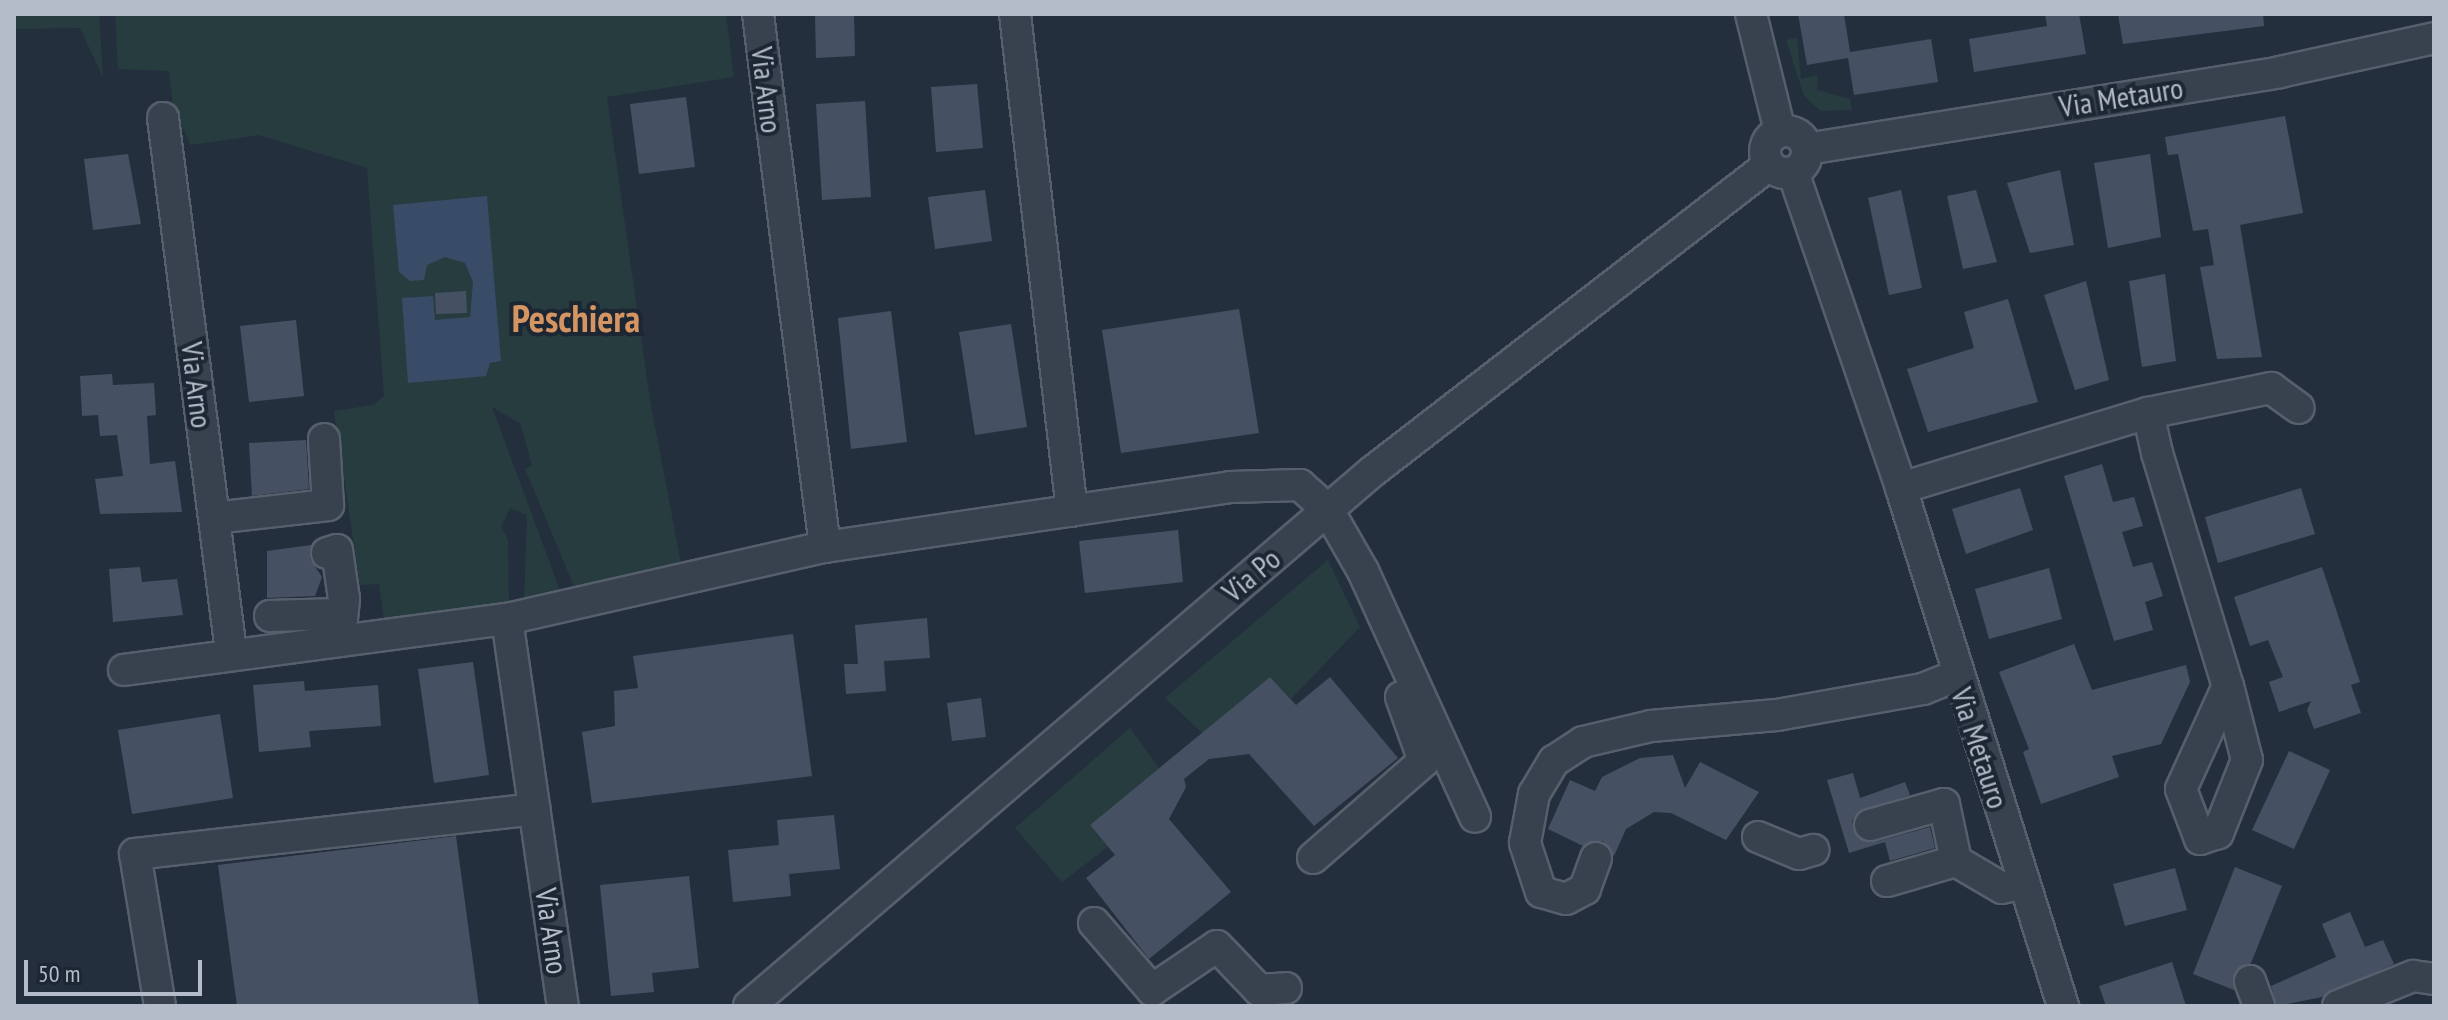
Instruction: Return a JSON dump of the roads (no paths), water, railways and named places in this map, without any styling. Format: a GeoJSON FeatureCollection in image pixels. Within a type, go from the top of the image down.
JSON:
{"type":"FeatureCollection","features":[{"type":"Feature","properties":{"kind":"street","name":"Via Arno"},"geometry":{"type":"LineString","coordinates":[[758,14],[825,547]]}},
{"type":"Feature","properties":{"kind":"street"},"geometry":{"type":"LineString","coordinates":[[1015,14],[1072,511]]}},
{"type":"Feature","properties":{"kind":"street"},"geometry":{"type":"LineString","coordinates":[[1751,14],[1780,131],[1800,137],[1790,162]]}},
{"type":"Feature","properties":{"kind":"street","name":"Via Metauro"},"geometry":{"type":"LineString","coordinates":[[2063,1006],[1956,676],[1901,488],[1790,162],[2280,72],[2434,38]]}},
{"type":"Feature","properties":{"kind":"street","name":"Via Arno"},"geometry":{"type":"LineString","coordinates":[[163,118],[231,652]]}},
{"type":"Feature","properties":{"kind":"street","name":"Via Po"},"geometry":{"type":"LineString","coordinates":[[749,1006],[1328,510],[1790,162]]}},
{"type":"Feature","properties":{"kind":"street"},"geometry":{"type":"LineString","coordinates":[[1901,488],[2148,413],[2271,388],[2299,408]]}},
{"type":"Feature","properties":{"kind":"street"},"geometry":{"type":"LineString","coordinates":[[2148,413],[2228,686]]}},
{"type":"Feature","properties":{"kind":"street"},"geometry":{"type":"LineString","coordinates":[[214,518],[328,505],[324,439]]}},
{"type":"Feature","properties":{"kind":"street"},"geometry":{"type":"LineString","coordinates":[[270,616],[339,626],[507,619],[825,547],[1230,487],[1300,485],[1328,510],[1404,661],[1475,817]]}},
{"type":"Feature","properties":{"kind":"street"},"geometry":{"type":"LineString","coordinates":[[327,553],[337,550],[344,599],[339,626]]}},
{"type":"Feature","properties":{"kind":"street","name":"Via Arno"},"geometry":{"type":"LineString","coordinates":[[507,619],[563,1006]]}},
{"type":"Feature","properties":{"kind":"street"},"geometry":{"type":"LineString","coordinates":[[124,670],[231,652],[339,626]]}},
{"type":"Feature","properties":{"kind":"street"},"geometry":{"type":"LineString","coordinates":[[1313,858],[1424,761],[1391,669],[1404,661]]}},
{"type":"Feature","properties":{"kind":"street"},"geometry":{"type":"LineString","coordinates":[[1596,858],[1585,889],[1566,899],[1541,892],[1525,843],[1534,794],[1554,761],[1583,742],[1651,726],[1777,715],[1923,689],[1956,676]]}},
{"type":"Feature","properties":{"kind":"street"},"geometry":{"type":"LineString","coordinates":[[1870,825],[1944,804],[1956,861]]}},
{"type":"Feature","properties":{"kind":"street"},"geometry":{"type":"LineString","coordinates":[[160,1006],[135,854],[534,809]]}},
{"type":"Feature","properties":{"kind":"street"},"geometry":{"type":"LineString","coordinates":[[1758,837],[1799,854],[1813,850]]}},
{"type":"Feature","properties":{"kind":"street"},"geometry":{"type":"LineString","coordinates":[[1887,881],[1956,861],[2002,888],[2024,883]]}},
{"type":"Feature","properties":{"kind":"street"},"geometry":{"type":"LineString","coordinates":[[1094,923],[1152,990],[1217,946],[1259,990],[1286,988]]}},
{"type":"Feature","properties":{"kind":"street"},"geometry":{"type":"LineString","coordinates":[[2338,1006],[2423,978]]}},
{"type":"Feature","properties":{"kind":"water"},"geometry":{"type":"Polygon","coordinates":[[[487,196],[501,361],[490,363],[486,376],[408,383],[402,298],[433,296],[435,320],[470,317],[473,282],[465,263],[445,257],[427,265],[424,280],[410,281],[399,272],[393,205],[487,196]]]}},
{"type":"Feature","properties":{"kind":"district","name":"Peschiera"},"geometry":{"type":"Point","coordinates":[576,318]}}]}
